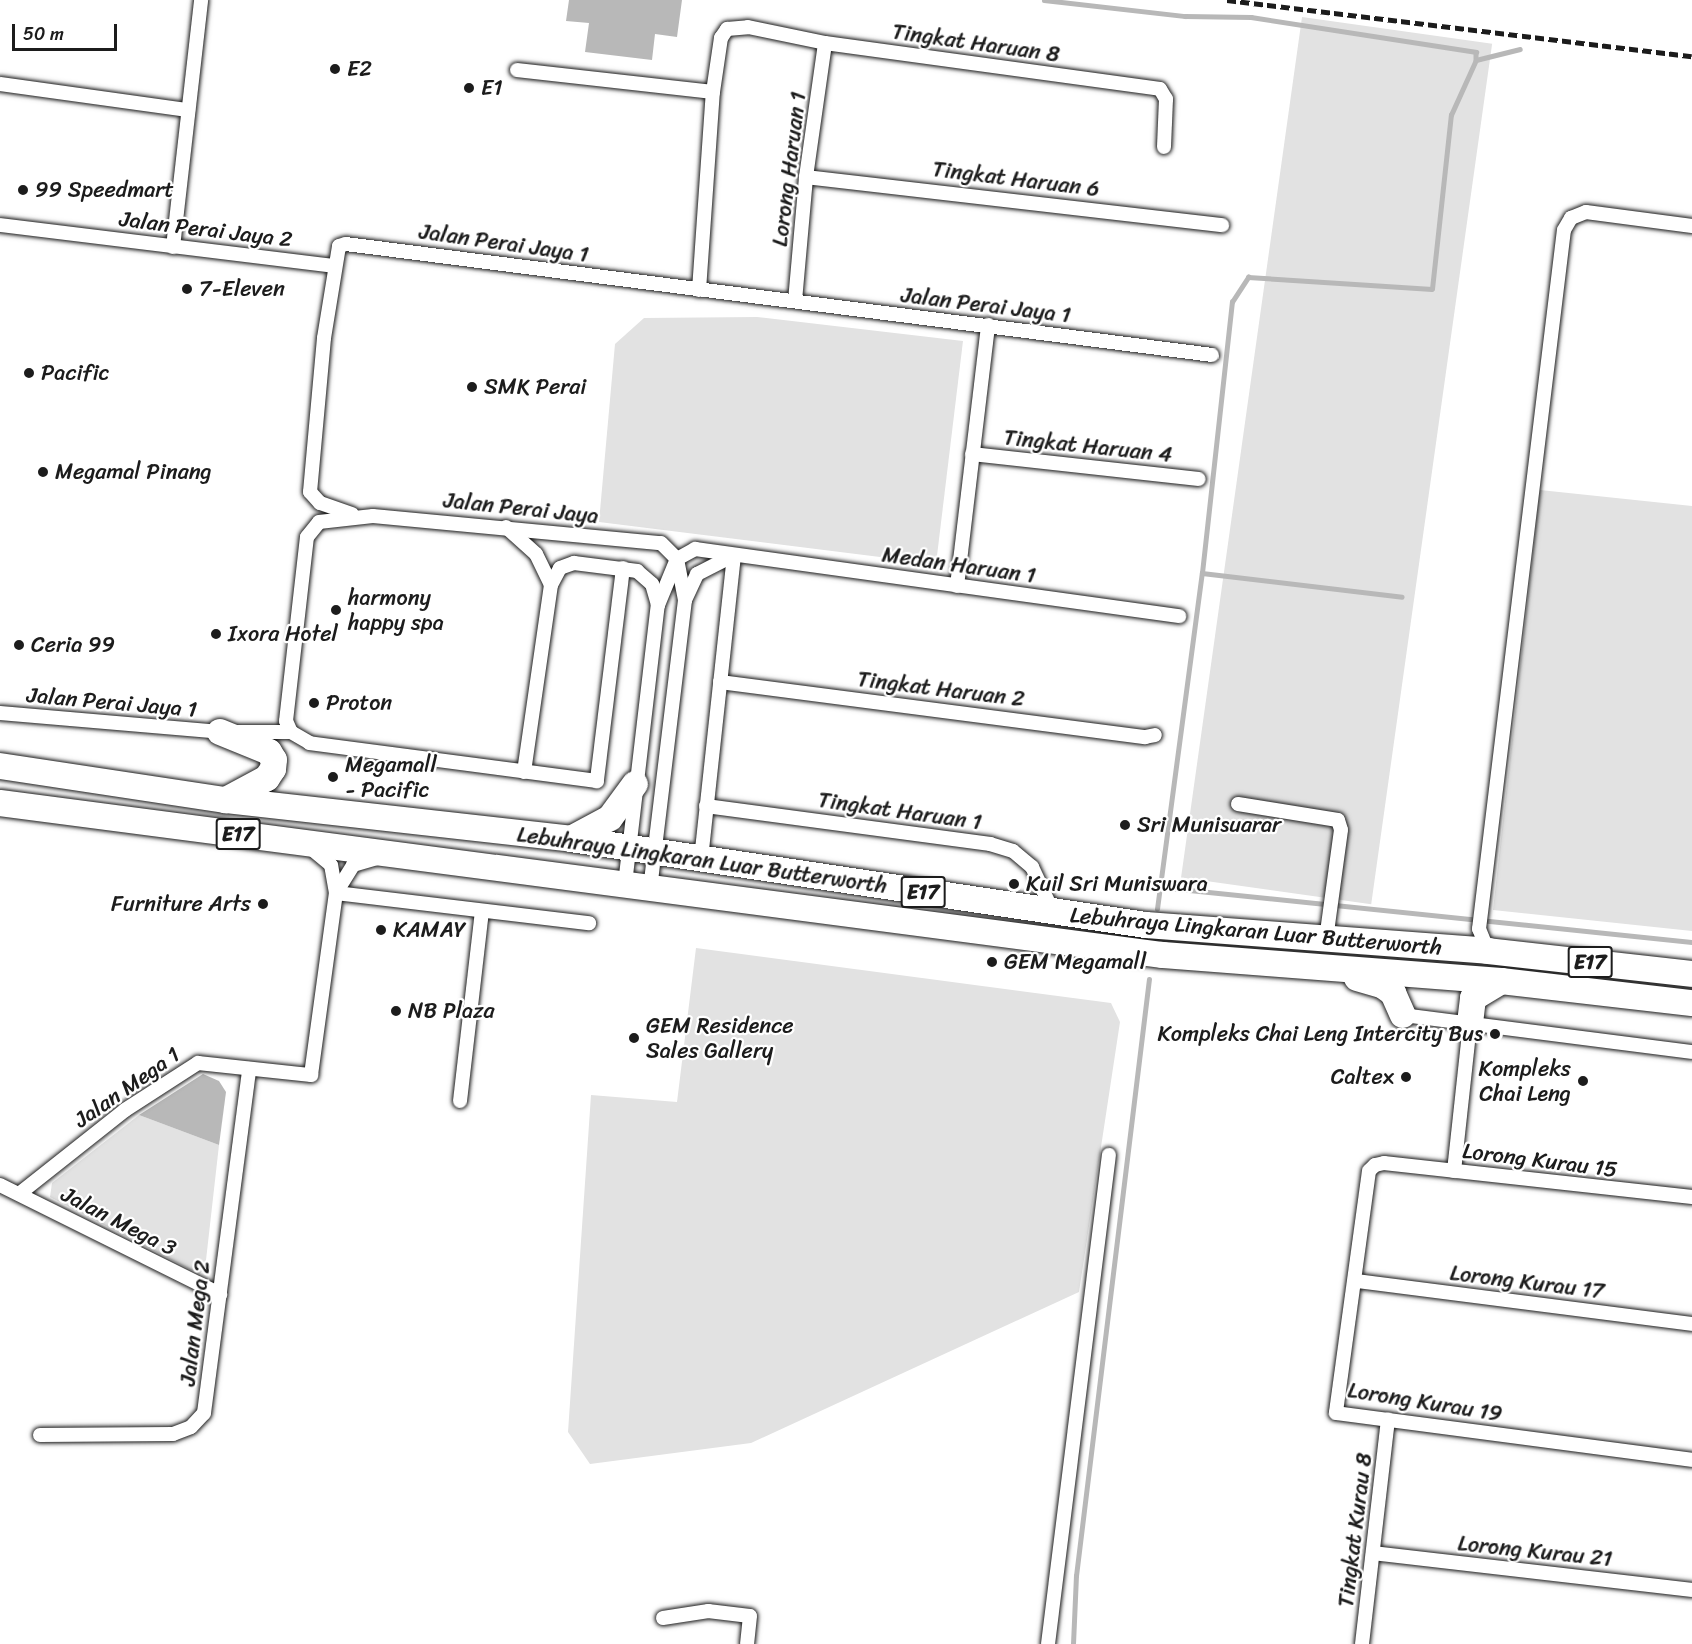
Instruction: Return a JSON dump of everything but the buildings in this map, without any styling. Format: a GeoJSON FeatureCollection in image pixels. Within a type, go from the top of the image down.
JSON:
{"type":"FeatureCollection","features":[{"type":"Feature","properties":{"kind":"highway"},"geometry":{"type":"LineString","coordinates":[[220,732],[269,752],[274,760],[267,778],[226,800]]}},
{"type":"Feature","properties":{"kind":"highway","name":"Lebuhraya Lingkaran Luar Butterworth"},"geometry":{"type":"LineString","coordinates":[[0,766],[226,800],[571,839],[1146,925],[1451,948],[1482,934],[1692,974]]}},
{"type":"Feature","properties":{"kind":"highway"},"geometry":{"type":"LineString","coordinates":[[571,839],[610,818],[635,784]]}},
{"type":"Feature","properties":{"kind":"highway","name":"Lebuhraya Lingkaran Luar Butterworth"},"geometry":{"type":"LineString","coordinates":[[0,803],[1163,955],[1501,981],[1692,1003]]}},
{"type":"Feature","properties":{"kind":"highway"},"geometry":{"type":"LineString","coordinates":[[0,809],[86,813]]}},
{"type":"Feature","properties":{"kind":"highway"},"geometry":{"type":"LineString","coordinates":[[1305,966],[1382,985],[1393,993],[1403,1015]]}},
{"type":"Feature","properties":{"kind":"highway"},"geometry":{"type":"LineString","coordinates":[[1470,1023],[1469,1006],[1473,998],[1501,981]]}},
{"type":"Feature","properties":{"kind":"street"},"geometry":{"type":"LineString","coordinates":[[173,246],[201,0]]}},
{"type":"Feature","properties":{"kind":"street","name":"Tingkat Haruan 8"},"geometry":{"type":"LineString","coordinates":[[713,92],[721,38],[727,29],[748,27],[825,43],[1160,89],[1166,99],[1164,147]]}},
{"type":"Feature","properties":{"kind":"street","name":"Lorong Haruan 1"},"geometry":{"type":"LineString","coordinates":[[795,301],[806,177],[825,43]]}},
{"type":"Feature","properties":{"kind":"street"},"geometry":{"type":"LineString","coordinates":[[517,70],[713,92],[699,290]]}},
{"type":"Feature","properties":{"kind":"street"},"geometry":{"type":"LineString","coordinates":[[0,84],[188,110]]}},
{"type":"Feature","properties":{"kind":"street","name":"Tingkat Haruan 6"},"geometry":{"type":"LineString","coordinates":[[806,177],[1222,225]]}},
{"type":"Feature","properties":{"kind":"street"},"geometry":{"type":"LineString","coordinates":[[1482,934],[1483,908],[1564,230],[1571,218],[1586,212],[1692,226]]}},
{"type":"Feature","properties":{"kind":"street","name":"Jalan Perai Jaya 2"},"geometry":{"type":"LineString","coordinates":[[0,225],[335,266]]}},
{"type":"Feature","properties":{"kind":"street","name":"Jalan Perai Jaya 1"},"geometry":{"type":"LineString","coordinates":[[354,515],[320,503],[310,492],[324,338],[339,246],[346,244],[1212,355]]}},
{"type":"Feature","properties":{"kind":"street"},"geometry":{"type":"LineString","coordinates":[[957,586],[988,325]]}},
{"type":"Feature","properties":{"kind":"street","name":"Tingkat Haruan 4"},"geometry":{"type":"LineString","coordinates":[[972,454],[1199,478]]}},
{"type":"Feature","properties":{"kind":"street"},"geometry":{"type":"LineString","coordinates":[[291,732],[286,721],[307,537],[319,522],[354,515]]}},
{"type":"Feature","properties":{"kind":"street","name":"Jalan Perai Jaya"},"geometry":{"type":"LineString","coordinates":[[354,515],[506,527],[661,543],[695,549]]}},
{"type":"Feature","properties":{"kind":"street"},"geometry":{"type":"LineString","coordinates":[[506,527],[536,554],[551,585]]}},
{"type":"Feature","properties":{"kind":"street"},"geometry":{"type":"LineString","coordinates":[[661,543],[677,560],[685,600]]}},
{"type":"Feature","properties":{"kind":"street"},"geometry":{"type":"LineString","coordinates":[[650,888],[641,851],[635,784],[658,605],[677,560],[695,549]]}},
{"type":"Feature","properties":{"kind":"street","name":"Medan Haruan 1"},"geometry":{"type":"LineString","coordinates":[[695,549],[1179,616]]}},
{"type":"Feature","properties":{"kind":"street"},"geometry":{"type":"LineString","coordinates":[[625,884],[641,851],[685,600],[698,574],[734,556]]}},
{"type":"Feature","properties":{"kind":"street"},"geometry":{"type":"LineString","coordinates":[[701,859],[734,556]]}},
{"type":"Feature","properties":{"kind":"street"},"geometry":{"type":"LineString","coordinates":[[524,772],[551,585],[566,564],[623,568],[645,576],[658,605]]}},
{"type":"Feature","properties":{"kind":"street"},"geometry":{"type":"LineString","coordinates":[[220,732],[291,732],[310,743],[597,782],[623,568]]}},
{"type":"Feature","properties":{"kind":"street","name":"Tingkat Haruan 2"},"geometry":{"type":"LineString","coordinates":[[720,682],[1145,737],[1155,735]]}},
{"type":"Feature","properties":{"kind":"street","name":"Jalan Perai Jaya 1"},"geometry":{"type":"LineString","coordinates":[[0,713],[220,732]]}},
{"type":"Feature","properties":{"kind":"street"},"geometry":{"type":"LineString","coordinates":[[1238,804],[1338,820],[1341,830],[1326,940]]}},
{"type":"Feature","properties":{"kind":"street","name":"Tingkat Haruan 1"},"geometry":{"type":"LineString","coordinates":[[706,806],[1013,851],[1032,867],[1053,912]]}},
{"type":"Feature","properties":{"kind":"street"},"geometry":{"type":"LineString","coordinates":[[305,844],[332,865],[336,893]]}},
{"type":"Feature","properties":{"kind":"street"},"geometry":{"type":"LineString","coordinates":[[336,893],[353,865],[390,855]]}},
{"type":"Feature","properties":{"kind":"street"},"geometry":{"type":"LineString","coordinates":[[336,893],[589,923]]}},
{"type":"Feature","properties":{"kind":"street","name":"Jalan Mega 1"},"geometry":{"type":"LineString","coordinates":[[19,1194],[125,1110],[198,1063],[312,1076],[336,893]]}},
{"type":"Feature","properties":{"kind":"street"},"geometry":{"type":"LineString","coordinates":[[460,1101],[482,912]]}},
{"type":"Feature","properties":{"kind":"street"},"geometry":{"type":"LineString","coordinates":[[1403,1015],[1692,1052]]}},
{"type":"Feature","properties":{"kind":"street"},"geometry":{"type":"LineString","coordinates":[[1454,1171],[1470,1023]]}},
{"type":"Feature","properties":{"kind":"street","name":"Jalan Mega 2"},"geometry":{"type":"LineString","coordinates":[[40,1435],[173,1434],[191,1427],[204,1413],[249,1069]]}},
{"type":"Feature","properties":{"kind":"street"},"geometry":{"type":"LineString","coordinates":[[1048,1644],[1109,1155]]}},
{"type":"Feature","properties":{"kind":"street","name":"Lorong Kurau 15"},"geometry":{"type":"LineString","coordinates":[[1384,1163],[1692,1197]]}},
{"type":"Feature","properties":{"kind":"street","name":"Lorong Kurau 19"},"geometry":{"type":"LineString","coordinates":[[1384,1163],[1370,1172],[1357,1281],[1335,1413],[1692,1460]]}},
{"type":"Feature","properties":{"kind":"street","name":"Jalan Mega 3"},"geometry":{"type":"LineString","coordinates":[[0,1185],[220,1294]]}},
{"type":"Feature","properties":{"kind":"street","name":"Lorong Kurau 17"},"geometry":{"type":"LineString","coordinates":[[1357,1281],[1692,1324]]}},
{"type":"Feature","properties":{"kind":"street","name":"Tingkat Kurau 8"},"geometry":{"type":"LineString","coordinates":[[1362,1644],[1388,1420]]}},
{"type":"Feature","properties":{"kind":"street","name":"Lorong Kurau 21"},"geometry":{"type":"LineString","coordinates":[[1373,1553],[1692,1590]]}},
{"type":"Feature","properties":{"kind":"street"},"geometry":{"type":"LineString","coordinates":[[663,1618],[708,1611],[750,1616],[747,1644]]}},
{"type":"Feature","properties":{"kind":"shaded area"},"geometry":{"type":"Polygon","coordinates":[[[569,0],[682,0],[677,37],[655,34],[652,60],[585,52],[589,23],[566,21],[569,0]]]}},
{"type":"Feature","properties":{"kind":"shaded area"},"geometry":{"type":"Polygon","coordinates":[[[1302,17],[1492,44],[1371,904],[1181,878],[1302,17]]]}},
{"type":"Feature","properties":{"kind":"shaded area"},"geometry":{"type":"Polygon","coordinates":[[[757,317],[963,341],[936,564],[599,522],[615,344],[644,318],[757,317]]]}},
{"type":"Feature","properties":{"kind":"shaded area"},"geometry":{"type":"Polygon","coordinates":[[[1540,490],[1692,506],[1692,931],[1493,910],[1540,490]]]}},
{"type":"Feature","properties":{"kind":"shaded area"},"geometry":{"type":"Polygon","coordinates":[[[696,948],[1111,1003],[1120,1022],[1079,1292],[751,1443],[590,1464],[568,1432],[591,1095],[677,1102],[696,948]]]}},
{"type":"Feature","properties":{"kind":"shaded area"},"geometry":{"type":"Polygon","coordinates":[[[203,1074],[219,1081],[226,1092],[219,1145],[139,1115],[203,1074]]]}},
{"type":"Feature","properties":{"kind":"shaded area"},"geometry":{"type":"Polygon","coordinates":[[[139,1115],[219,1145],[205,1269],[199,1274],[50,1197],[52,1183],[139,1115]]]}},
{"type":"Feature","properties":{"kind":"waterway"},"geometry":{"type":"LineString","coordinates":[[1044,0],[1185,16],[1251,17],[1476,52],[1476,60]]}},
{"type":"Feature","properties":{"kind":"waterway"},"geometry":{"type":"LineString","coordinates":[[1157,909],[1202,573],[1232,302],[1248,277],[1432,289],[1451,115],[1476,60],[1520,49]]}},
{"type":"Feature","properties":{"kind":"waterway"},"geometry":{"type":"LineString","coordinates":[[1202,573],[1402,597]]}},
{"type":"Feature","properties":{"kind":"waterway"},"geometry":{"type":"LineString","coordinates":[[1160,887],[1692,942]]}},
{"type":"Feature","properties":{"kind":"waterway"},"geometry":{"type":"LineString","coordinates":[[1073,1644],[1076,1576],[1149,979]]}},
{"type":"Feature","properties":{"kind":"railway"},"geometry":{"type":"LineString","coordinates":[[1227,0],[1692,56]]}},
{"type":"Feature","properties":{"kind":"place","name":"E2"},"geometry":{"type":"Point","coordinates":[335,69]}},
{"type":"Feature","properties":{"kind":"place","name":"E1"},"geometry":{"type":"Point","coordinates":[469,88]}},
{"type":"Feature","properties":{"kind":"place","name":"99 Speedmart"},"geometry":{"type":"Point","coordinates":[23,190]}},
{"type":"Feature","properties":{"kind":"place","name":"7-Eleven"},"geometry":{"type":"Point","coordinates":[187,289]}},
{"type":"Feature","properties":{"kind":"place","name":"Pacific"},"geometry":{"type":"Point","coordinates":[29,373]}},
{"type":"Feature","properties":{"kind":"place","name":"SMK Perai"},"geometry":{"type":"Point","coordinates":[472,387]}},
{"type":"Feature","properties":{"kind":"place","name":"Megamal Pinang"},"geometry":{"type":"Point","coordinates":[43,472]}},
{"type":"Feature","properties":{"kind":"place","name":"harmony happy spa"},"geometry":{"type":"Point","coordinates":[336,610]}},
{"type":"Feature","properties":{"kind":"place","name":"Ixora Hotel"},"geometry":{"type":"Point","coordinates":[216,634]}},
{"type":"Feature","properties":{"kind":"place","name":"Ceria 99"},"geometry":{"type":"Point","coordinates":[19,645]}},
{"type":"Feature","properties":{"kind":"place","name":"Proton"},"geometry":{"type":"Point","coordinates":[314,703]}},
{"type":"Feature","properties":{"kind":"place","name":"Megamall - Pacific"},"geometry":{"type":"Point","coordinates":[333,777]}},
{"type":"Feature","properties":{"kind":"place","name":"Sri Munisuarar"},"geometry":{"type":"Point","coordinates":[1125,825]}},
{"type":"Feature","properties":{"kind":"place","name":"Kuil Sri Muniswara"},"geometry":{"type":"Point","coordinates":[1014,884]}},
{"type":"Feature","properties":{"kind":"place","name":"Furniture Arts"},"geometry":{"type":"Point","coordinates":[263,904]}},
{"type":"Feature","properties":{"kind":"place","name":"KAMAY"},"geometry":{"type":"Point","coordinates":[381,930]}},
{"type":"Feature","properties":{"kind":"place","name":"GEM Megamall"},"geometry":{"type":"Point","coordinates":[992,962]}},
{"type":"Feature","properties":{"kind":"place","name":"NB Plaza"},"geometry":{"type":"Point","coordinates":[396,1011]}},
{"type":"Feature","properties":{"kind":"place","name":"Kompleks Chai Leng Intercity Bus"},"geometry":{"type":"Point","coordinates":[1495,1034]}},
{"type":"Feature","properties":{"kind":"place","name":"GEM Residence Sales Gallery"},"geometry":{"type":"Point","coordinates":[634,1038]}},
{"type":"Feature","properties":{"kind":"place","name":"Caltex"},"geometry":{"type":"Point","coordinates":[1406,1077]}},
{"type":"Feature","properties":{"kind":"place","name":"Kompleks Chai Leng"},"geometry":{"type":"Point","coordinates":[1583,1081]}}]}
